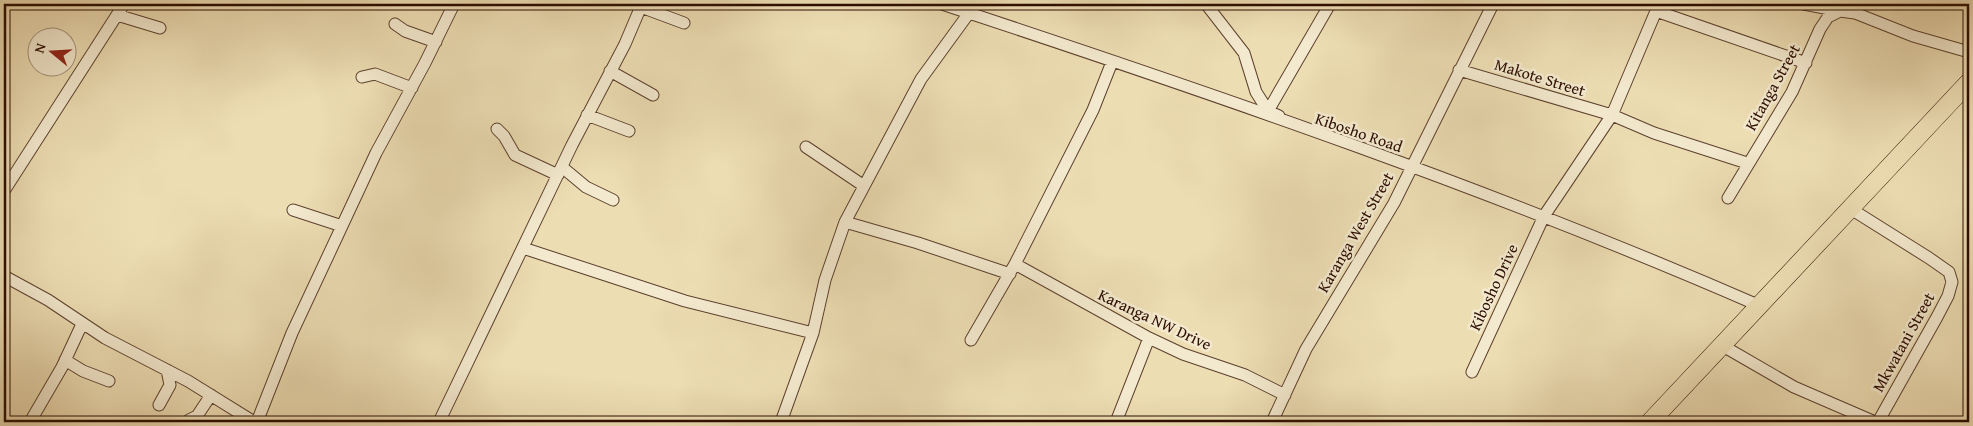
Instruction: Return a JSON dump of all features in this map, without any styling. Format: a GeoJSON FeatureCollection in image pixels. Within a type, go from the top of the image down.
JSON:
{"type":"FeatureCollection","features":[{"type":"Feature","properties":{"kind":"highway"},"geometry":{"type":"LineString","coordinates":[[1650,422],[1969,82]]}},
{"type":"Feature","properties":{"kind":"street"},"geometry":{"type":"LineString","coordinates":[[4,191],[124,4]]}},
{"type":"Feature","properties":{"kind":"street"},"geometry":{"type":"LineString","coordinates":[[4,276],[48,300],[82,324],[127,351],[167,370],[255,422],[292,333],[376,153],[412,88],[454,4]]}},
{"type":"Feature","properties":{"kind":"street","name":"Kibosho Road"},"geometry":{"type":"LineString","coordinates":[[942,4],[1411,167],[1544,216],[1760,306]]}},
{"type":"Feature","properties":{"kind":"street"},"geometry":{"type":"LineString","coordinates":[[1206,4],[1244,53],[1252,84],[1268,111],[1326,138]]}},
{"type":"Feature","properties":{"kind":"street"},"geometry":{"type":"LineString","coordinates":[[1268,111],[1330,4]]}},
{"type":"Feature","properties":{"kind":"street","name":"Karanga West Street"},"geometry":{"type":"LineString","coordinates":[[1272,422],[1306,349],[1382,226],[1493,4]]}},
{"type":"Feature","properties":{"kind":"street"},"geometry":{"type":"LineString","coordinates":[[1804,4],[1855,13],[1943,46],[1969,52]]}},
{"type":"Feature","properties":{"kind":"street"},"geometry":{"type":"LineString","coordinates":[[439,422],[587,115],[625,44],[641,5],[684,23]]}},
{"type":"Feature","properties":{"kind":"street"},"geometry":{"type":"LineString","coordinates":[[1544,216],[1612,115],[1657,7],[1806,63]]}},
{"type":"Feature","properties":{"kind":"street","name":"Kitanga Street"},"geometry":{"type":"LineString","coordinates":[[1728,198],[1792,92],[1820,28],[1828,17],[1840,11]]}},
{"type":"Feature","properties":{"kind":"street"},"geometry":{"type":"LineString","coordinates":[[781,422],[813,333],[825,280],[845,222],[921,79],[969,13]]}},
{"type":"Feature","properties":{"kind":"street"},"geometry":{"type":"LineString","coordinates":[[118,15],[160,28]]}},
{"type":"Feature","properties":{"kind":"street"},"geometry":{"type":"LineString","coordinates":[[396,24],[405,31],[436,42]]}},
{"type":"Feature","properties":{"kind":"street"},"geometry":{"type":"LineString","coordinates":[[971,340],[1013,269],[1093,110],[1112,62]]}},
{"type":"Feature","properties":{"kind":"street","name":"Makote Street"},"geometry":{"type":"LineString","coordinates":[[1459,70],[1612,115],[1654,133],[1747,164]]}},
{"type":"Feature","properties":{"kind":"street"},"geometry":{"type":"LineString","coordinates":[[610,72],[653,95]]}},
{"type":"Feature","properties":{"kind":"street"},"geometry":{"type":"LineString","coordinates":[[362,77],[375,74],[412,88]]}},
{"type":"Feature","properties":{"kind":"street"},"geometry":{"type":"LineString","coordinates":[[587,115],[629,131]]}},
{"type":"Feature","properties":{"kind":"street"},"geometry":{"type":"LineString","coordinates":[[497,129],[504,136],[514,155],[560,171],[586,187],[613,200]]}},
{"type":"Feature","properties":{"kind":"street"},"geometry":{"type":"LineString","coordinates":[[806,146],[864,186]]}},
{"type":"Feature","properties":{"kind":"street","name":"Mkwatani Street"},"geometry":{"type":"LineString","coordinates":[[1851,209],[1949,272],[1952,282],[1938,317],[1876,422]]}},
{"type":"Feature","properties":{"kind":"street"},"geometry":{"type":"LineString","coordinates":[[293,210],[342,226]]}},
{"type":"Feature","properties":{"kind":"street","name":"Kibosho Drive"},"geometry":{"type":"LineString","coordinates":[[1472,372],[1544,216]]}},
{"type":"Feature","properties":{"kind":"street","name":"Karanga NW Drive"},"geometry":{"type":"LineString","coordinates":[[845,222],[1013,269],[1183,354],[1246,375],[1285,395]]}},
{"type":"Feature","properties":{"kind":"street"},"geometry":{"type":"LineString","coordinates":[[523,248],[685,301],[813,333]]}},
{"type":"Feature","properties":{"kind":"street"},"geometry":{"type":"LineString","coordinates":[[30,422],[65,360],[82,324]]}},
{"type":"Feature","properties":{"kind":"street"},"geometry":{"type":"LineString","coordinates":[[1116,422],[1149,338]]}},
{"type":"Feature","properties":{"kind":"street"},"geometry":{"type":"LineString","coordinates":[[1723,346],[1794,387],[1876,422]]}},
{"type":"Feature","properties":{"kind":"street"},"geometry":{"type":"LineString","coordinates":[[65,360],[84,371],[109,381]]}},
{"type":"Feature","properties":{"kind":"street"},"geometry":{"type":"LineString","coordinates":[[159,405],[170,385],[167,370]]}},
{"type":"Feature","properties":{"kind":"street"},"geometry":{"type":"LineString","coordinates":[[189,420],[197,416],[211,395]]}}]}
